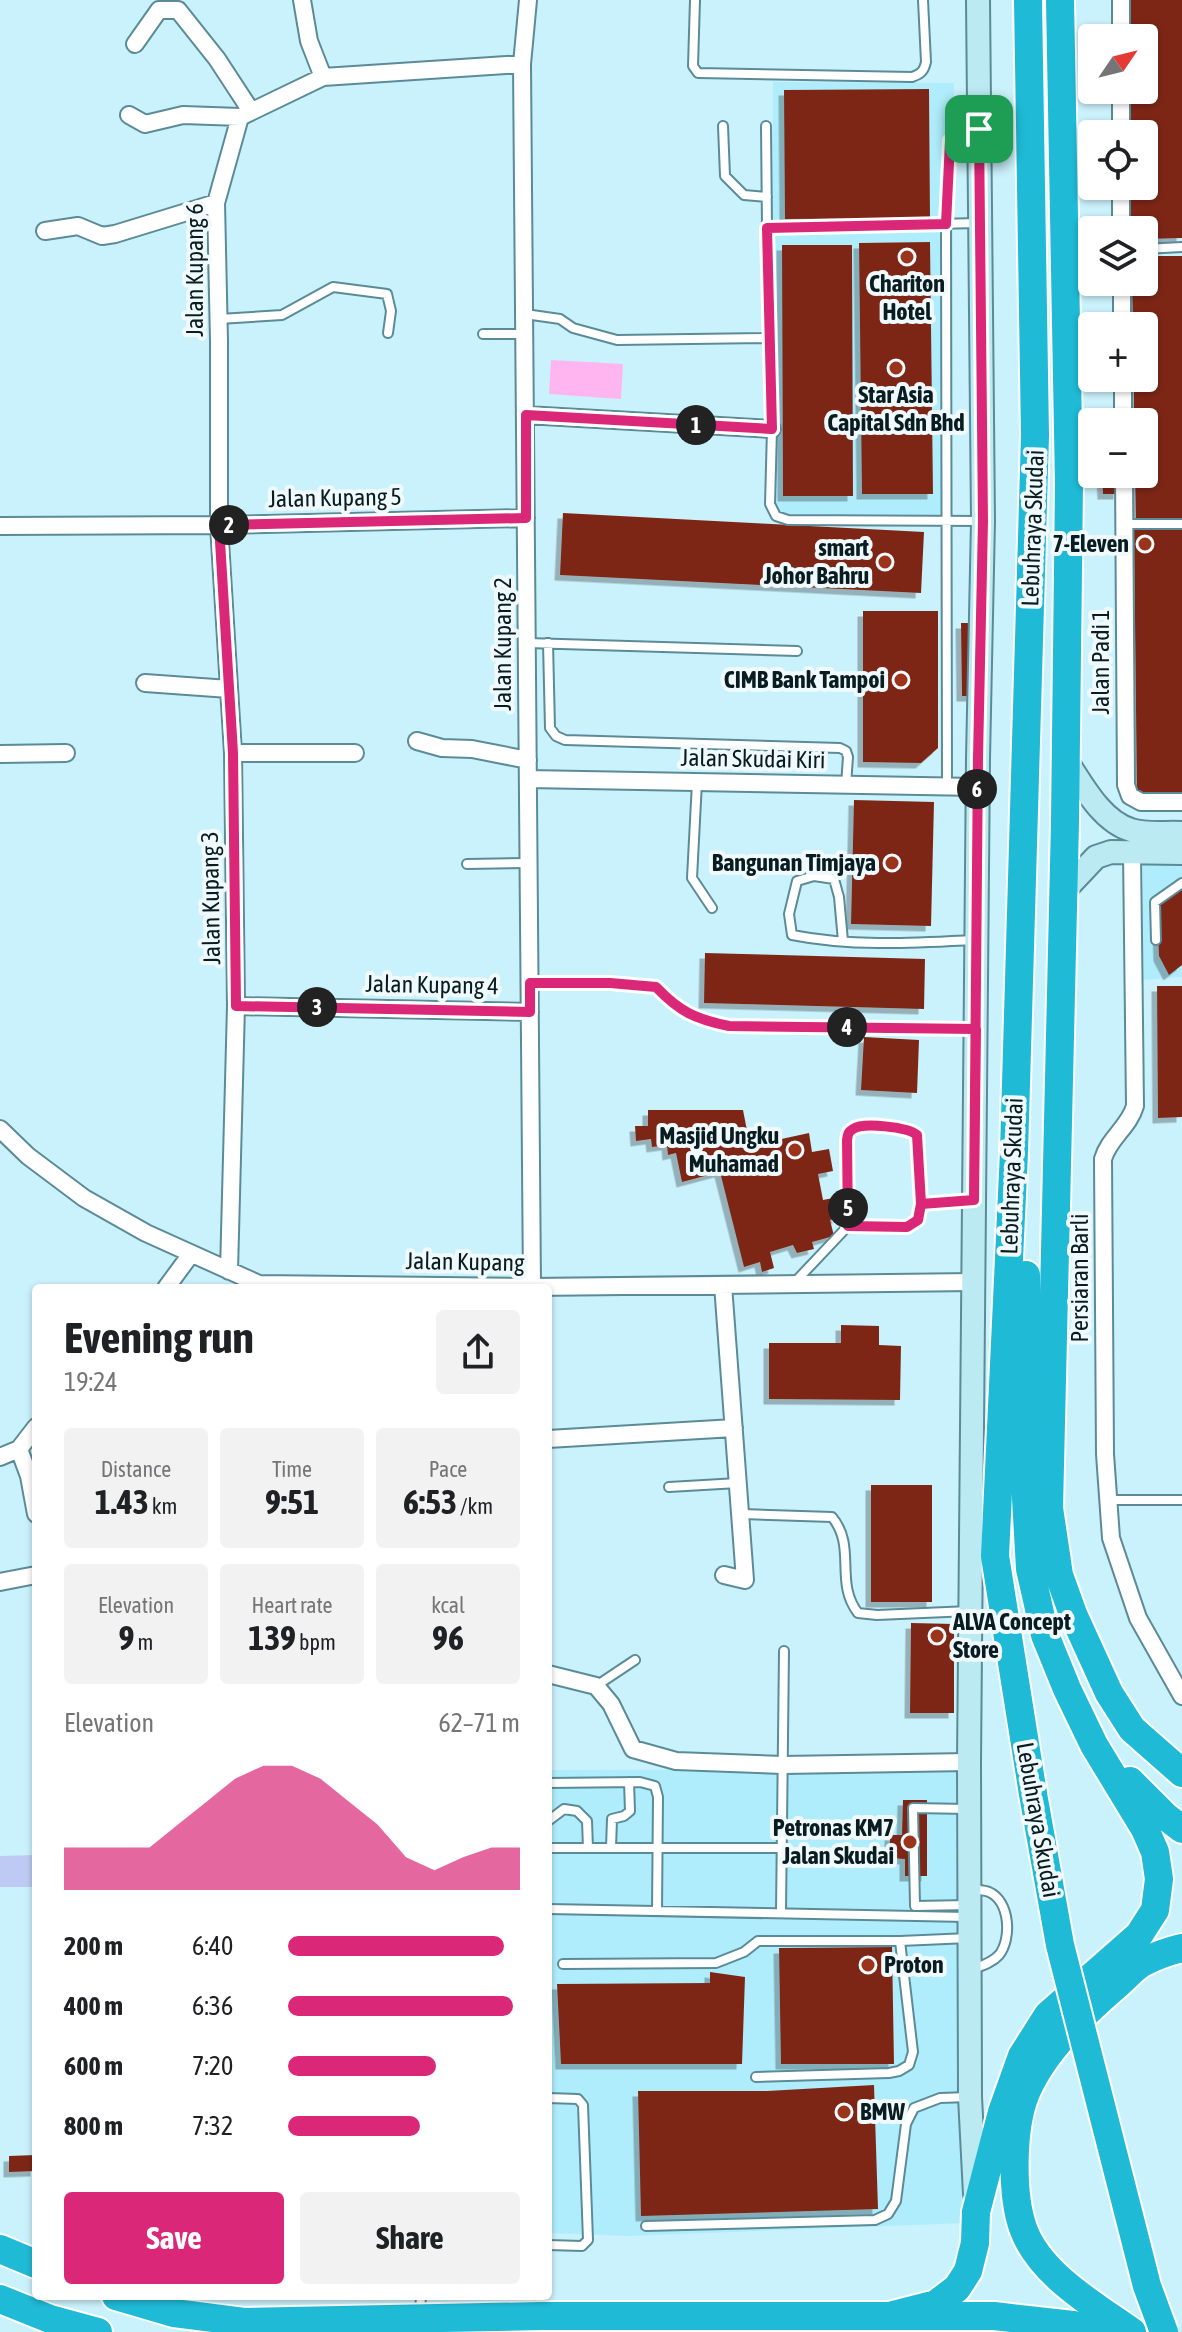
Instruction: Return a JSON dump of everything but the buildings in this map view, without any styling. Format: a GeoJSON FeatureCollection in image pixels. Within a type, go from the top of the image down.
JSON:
{"type":"FeatureCollection","features":[{"type":"Feature","properties":{"kind":"highway","name":"Lebuhraya Skudai"},"geometry":{"type":"LineString","coordinates":[[1028,0],[1035,435],[1014,1152],[995,1556],[1060,1945],[1147,2286],[1164,2332]]}},
{"type":"Feature","properties":{"kind":"highway","name":"Lebuhraya Skudai"},"geometry":{"type":"LineString","coordinates":[[1060,0],[1069,484],[1049,1508],[1059,1575],[1109,1693],[1132,1729],[1182,1773]]}},
{"type":"Feature","properties":{"kind":"highway"},"geometry":{"type":"LineString","coordinates":[[893,2315],[936,2304],[957,2288],[968,2271],[975,2243],[976,2212],[1002,2112],[1022,2056],[1048,2015],[1139,1935],[1155,1910],[1159,1879],[1155,1852],[1137,1814],[1094,1745],[1067,1689],[1045,1635],[1030,1569],[1026,1498],[1027,1201],[1014,1152]]}},
{"type":"Feature","properties":{"kind":"highway"},"geometry":{"type":"LineString","coordinates":[[1094,1745],[1182,1829]]}},
{"type":"Feature","properties":{"kind":"highway"},"geometry":{"type":"LineString","coordinates":[[1132,2332],[1057,2276],[1037,2253],[1023,2229],[1020,2217],[1014,2151],[1025,2095],[1051,2053],[1081,2015],[1142,1963],[1182,1948]]}},
{"type":"Feature","properties":{"kind":"highway"},"geometry":{"type":"LineString","coordinates":[[0,2249],[32,2262]]}},
{"type":"Feature","properties":{"kind":"highway"},"geometry":{"type":"LineString","coordinates":[[0,2299],[50,2319],[98,2332]]}},
{"type":"Feature","properties":{"kind":"highway"},"geometry":{"type":"LineString","coordinates":[[135,2300],[244,2322],[421,2307],[540,2306],[1018,2318],[1104,2332]]}},
{"type":"Feature","properties":{"kind":"street"},"geometry":{"type":"LineString","coordinates":[[302,0],[309,41],[323,77]]}},
{"type":"Feature","properties":{"kind":"street","name":"Jalan Kupang 2"},"geometry":{"type":"LineString","coordinates":[[528,0],[522,64],[532,1284]]}},
{"type":"Feature","properties":{"kind":"street"},"geometry":{"type":"LineString","coordinates":[[976,2212],[970,2097],[969,1762],[977,787],[983,521],[978,0]]}},
{"type":"Feature","properties":{"kind":"street"},"geometry":{"type":"LineString","coordinates":[[1121,0],[1121,24]]}},
{"type":"Feature","properties":{"kind":"street"},"geometry":{"type":"LineString","coordinates":[[135,44],[159,10],[178,10],[217,59],[246,114]]}},
{"type":"Feature","properties":{"kind":"street"},"geometry":{"type":"LineString","coordinates":[[129,115],[145,124],[183,115],[246,114],[323,77],[522,64]]}},
{"type":"Feature","properties":{"kind":"street","name":"Jalan Kupang 6"},"geometry":{"type":"LineString","coordinates":[[219,525],[216,203],[246,114]]}},
{"type":"Feature","properties":{"kind":"street"},"geometry":{"type":"LineString","coordinates":[[45,231],[78,226],[102,236],[115,234],[216,203]]}},
{"type":"Feature","properties":{"kind":"street"},"geometry":{"type":"LineString","coordinates":[[526,415],[772,429]]}},
{"type":"Feature","properties":{"kind":"street","name":"Jalan Padi 1"},"geometry":{"type":"LineString","coordinates":[[1124,488],[1126,785],[1130,796],[1141,802],[1182,802]]}},
{"type":"Feature","properties":{"kind":"street","name":"Jalan Kupang 5"},"geometry":{"type":"LineString","coordinates":[[0,526],[526,518]]}},
{"type":"Feature","properties":{"kind":"street","name":"Jalan Kupang 3"},"geometry":{"type":"LineString","coordinates":[[219,525],[233,753],[236,1006],[229,1271]]}},
{"type":"Feature","properties":{"kind":"street"},"geometry":{"type":"LineString","coordinates":[[145,683],[229,689]]}},
{"type":"Feature","properties":{"kind":"street"},"geometry":{"type":"LineString","coordinates":[[417,741],[442,748],[472,749],[528,760]]}},
{"type":"Feature","properties":{"kind":"street"},"geometry":{"type":"LineString","coordinates":[[0,754],[66,753]]}},
{"type":"Feature","properties":{"kind":"street"},"geometry":{"type":"LineString","coordinates":[[233,753],[355,753]]}},
{"type":"Feature","properties":{"kind":"street"},"geometry":{"type":"LineString","coordinates":[[1066,760],[1100,807],[1117,822],[1131,830],[1182,833]]}},
{"type":"Feature","properties":{"kind":"street","name":"Jalan Skudai Kiri"},"geometry":{"type":"LineString","coordinates":[[528,779],[977,787]]}},
{"type":"Feature","properties":{"kind":"street"},"geometry":{"type":"LineString","coordinates":[[1063,892],[1096,857],[1111,852],[1182,853]]}},
{"type":"Feature","properties":{"kind":"street","name":"Persiaran Barli"},"geometry":{"type":"LineString","coordinates":[[1132,852],[1135,1106],[1132,1116],[1107,1145],[1103,1159],[1105,1454],[1111,1538],[1123,1580],[1138,1618],[1181,1694]]}},
{"type":"Feature","properties":{"kind":"street","name":"Jalan Kupang 4"},"geometry":{"type":"LineString","coordinates":[[236,1006],[530,1012]]}},
{"type":"Feature","properties":{"kind":"street","name":"Jalan Kupang"},"geometry":{"type":"LineString","coordinates":[[0,1129],[28,1156],[84,1198],[146,1233],[255,1284]]}},
{"type":"Feature","properties":{"kind":"street"},"geometry":{"type":"LineString","coordinates":[[169,1284],[191,1254]]}},
{"type":"Feature","properties":{"kind":"street","name":"Jalan Kupang"},"geometry":{"type":"LineString","coordinates":[[552,1287],[974,1282]]}},
{"type":"Feature","properties":{"kind":"street"},"geometry":{"type":"LineString","coordinates":[[723,1285],[745,1580],[724,1575]]}},
{"type":"Feature","properties":{"kind":"street"},"geometry":{"type":"LineString","coordinates":[[552,1439],[734,1428]]}},
{"type":"Feature","properties":{"kind":"street"},"geometry":{"type":"LineString","coordinates":[[0,1457],[19,1449],[32,1432]]}},
{"type":"Feature","properties":{"kind":"street"},"geometry":{"type":"LineString","coordinates":[[19,1449],[32,1492]]}},
{"type":"Feature","properties":{"kind":"street"},"geometry":{"type":"LineString","coordinates":[[0,1582],[32,1576]]}},
{"type":"Feature","properties":{"kind":"street"},"geometry":{"type":"LineString","coordinates":[[552,1675],[596,1686],[611,1704],[633,1749],[676,1761],[783,1765],[969,1762]]}},
{"type":"Feature","properties":{"kind":"lane"},"geometry":{"type":"LineString","coordinates":[[695,0],[693,66],[698,73],[912,77],[925,69],[923,0]]}},
{"type":"Feature","properties":{"kind":"lane"},"geometry":{"type":"LineString","coordinates":[[723,126],[725,176],[744,195],[767,197]]}},
{"type":"Feature","properties":{"kind":"lane"},"geometry":{"type":"LineString","coordinates":[[766,126],[772,429],[770,504],[776,516],[788,520],[983,521]]}},
{"type":"Feature","properties":{"kind":"lane"},"geometry":{"type":"LineString","coordinates":[[947,786],[946,224],[950,141],[979,129]]}},
{"type":"Feature","properties":{"kind":"lane"},"geometry":{"type":"LineString","coordinates":[[767,228],[979,223]]}},
{"type":"Feature","properties":{"kind":"lane"},"geometry":{"type":"LineString","coordinates":[[1158,248],[1182,247]]}},
{"type":"Feature","properties":{"kind":"lane"},"geometry":{"type":"LineString","coordinates":[[219,319],[282,315],[333,287],[387,294],[391,311],[388,333]]}},
{"type":"Feature","properties":{"kind":"lane"},"geometry":{"type":"LineString","coordinates":[[525,314],[560,319],[573,328],[617,340],[770,338]]}},
{"type":"Feature","properties":{"kind":"lane"},"geometry":{"type":"LineString","coordinates":[[483,334],[525,334]]}},
{"type":"Feature","properties":{"kind":"lane"},"geometry":{"type":"LineString","coordinates":[[1125,524],[1182,524]]}},
{"type":"Feature","properties":{"kind":"lane"},"geometry":{"type":"LineString","coordinates":[[527,643],[797,651]]}},
{"type":"Feature","properties":{"kind":"lane"},"geometry":{"type":"LineString","coordinates":[[548,643],[550,728],[556,736],[565,740],[840,748],[846,751],[848,757],[846,785]]}},
{"type":"Feature","properties":{"kind":"lane"},"geometry":{"type":"LineString","coordinates":[[697,782],[692,878],[712,908]]}},
{"type":"Feature","properties":{"kind":"lane"},"geometry":{"type":"LineString","coordinates":[[467,864],[529,863]]}},
{"type":"Feature","properties":{"kind":"lane"},"geometry":{"type":"LineString","coordinates":[[843,941],[834,879],[814,876],[797,881],[789,914],[792,935],[843,941],[894,944],[976,940]]}},
{"type":"Feature","properties":{"kind":"lane"},"geometry":{"type":"LineString","coordinates":[[1133,947],[1157,939],[1155,902],[1182,883]]}},
{"type":"Feature","properties":{"kind":"lane"},"geometry":{"type":"LineString","coordinates":[[530,983],[610,983],[656,987],[677,1009],[712,1023],[729,1026],[976,1029]]}},
{"type":"Feature","properties":{"kind":"lane"},"geometry":{"type":"LineString","coordinates":[[793,1284],[848,1226],[849,1133],[854,1127],[906,1128],[917,1135],[921,1204],[918,1220],[913,1225],[848,1226]]}},
{"type":"Feature","properties":{"kind":"lane"},"geometry":{"type":"LineString","coordinates":[[921,1204],[974,1200]]}},
{"type":"Feature","properties":{"kind":"lane"},"geometry":{"type":"LineString","coordinates":[[669,1487],[739,1483]]}},
{"type":"Feature","properties":{"kind":"lane"},"geometry":{"type":"LineString","coordinates":[[1108,1500],[1182,1500]]}},
{"type":"Feature","properties":{"kind":"lane"},"geometry":{"type":"LineString","coordinates":[[742,1514],[832,1517],[843,1529],[848,1599],[858,1613],[971,1611]]}},
{"type":"Feature","properties":{"kind":"lane"},"geometry":{"type":"LineString","coordinates":[[781,1912],[784,1651]]}},
{"type":"Feature","properties":{"kind":"lane"},"geometry":{"type":"LineString","coordinates":[[596,1686],[635,1660]]}},
{"type":"Feature","properties":{"kind":"lane"},"geometry":{"type":"LineString","coordinates":[[552,1783],[629,1782],[655,1786],[658,1791],[657,1911]]}},
{"type":"Feature","properties":{"kind":"lane"},"geometry":{"type":"LineString","coordinates":[[611,1848],[612,1819],[630,1811],[629,1782]]}},
{"type":"Feature","properties":{"kind":"lane"},"geometry":{"type":"LineString","coordinates":[[919,1911],[915,1906],[913,1808],[969,1809]]}},
{"type":"Feature","properties":{"kind":"lane"},"geometry":{"type":"LineString","coordinates":[[552,1818],[564,1809],[577,1811],[587,1821],[588,1848]]}},
{"type":"Feature","properties":{"kind":"lane"},"geometry":{"type":"LineString","coordinates":[[552,1848],[781,1848]]}},
{"type":"Feature","properties":{"kind":"lane"},"geometry":{"type":"LineString","coordinates":[[563,1964],[716,1963],[744,1952],[758,1941],[900,1941],[969,1912],[989,1892],[1000,1900],[1005,1912],[1007,1935],[998,1956],[970,1970]]}},
{"type":"Feature","properties":{"kind":"lane"},"geometry":{"type":"LineString","coordinates":[[552,1909],[969,1912]]}},
{"type":"Feature","properties":{"kind":"lane"},"geometry":{"type":"LineString","coordinates":[[756,2077],[889,2073],[909,2065],[913,2052],[900,1941]]}},
{"type":"Feature","properties":{"kind":"lane"},"geometry":{"type":"LineString","coordinates":[[646,2226],[875,2220],[888,2214],[896,2201],[906,2124],[914,2108],[940,2098],[970,2097]]}},
{"type":"Feature","properties":{"kind":"lane"},"geometry":{"type":"LineString","coordinates":[[552,2098],[578,2099],[583,2105],[588,2240],[582,2246],[552,2245]]}},
{"type":"Feature","properties":{"kind":"shaded area"},"geometry":{"type":"Polygon","coordinates":[[[773,82],[954,83],[951,515],[790,514],[779,512],[775,504],[773,82]]]}},
{"type":"Feature","properties":{"kind":"shaded area"},"geometry":{"type":"Polygon","coordinates":[[[551,360],[623,364],[621,399],[549,394],[551,360]]]}},
{"type":"Feature","properties":{"kind":"shaded area"},"geometry":{"type":"Polygon","coordinates":[[[1182,864],[1182,977],[1143,980],[1143,865],[1182,864]]]}},
{"type":"Feature","properties":{"kind":"shaded area"},"geometry":{"type":"Polygon","coordinates":[[[958,1769],[958,2092],[966,2223],[628,2236],[552,2233],[552,1770],[958,1769]]]}},
{"type":"Feature","properties":{"kind":"shaded area"},"geometry":{"type":"Polygon","coordinates":[[[32,1855],[32,1887],[0,1887],[0,1856],[32,1855]]]}},
{"type":"Feature","properties":{"kind":"place","name":"Chariton Hotel"},"geometry":{"type":"Point","coordinates":[907,257]}},
{"type":"Feature","properties":{"kind":"place","name":"Star Asia Capital Sdn Bhd"},"geometry":{"type":"Point","coordinates":[896,368]}},
{"type":"Feature","properties":{"kind":"place","name":"7-Eleven"},"geometry":{"type":"Point","coordinates":[1145,544]}},
{"type":"Feature","properties":{"kind":"place","name":"smart Johor Bahru"},"geometry":{"type":"Point","coordinates":[885,562]}},
{"type":"Feature","properties":{"kind":"place","name":"CIMB Bank Tampoi"},"geometry":{"type":"Point","coordinates":[901,680]}},
{"type":"Feature","properties":{"kind":"place","name":"Bangunan Timjaya"},"geometry":{"type":"Point","coordinates":[892,863]}},
{"type":"Feature","properties":{"kind":"place","name":"Masjid Ungku Muhamad"},"geometry":{"type":"Point","coordinates":[795,1150]}},
{"type":"Feature","properties":{"kind":"place","name":"ALVA Concept Store"},"geometry":{"type":"Point","coordinates":[937,1636]}},
{"type":"Feature","properties":{"kind":"place","name":"Petronas KM7 Jalan Skudai"},"geometry":{"type":"Point","coordinates":[910,1842]}},
{"type":"Feature","properties":{"kind":"place","name":"Proton"},"geometry":{"type":"Point","coordinates":[868,1965]}},
{"type":"Feature","properties":{"kind":"place","name":"BMW"},"geometry":{"type":"Point","coordinates":[844,2112]}},
{"type":"Feature","properties":{"kind":"route"},"geometry":{"type":"LineString","coordinates":[[979,129],[950,141],[946,224],[767,228],[772,429],[526,415],[526,518],[219,525],[233,753],[236,1006],[530,1012],[530,983],[610,983],[656,987],[677,1009],[712,1023],[729,1026],[976,1029],[974,1200],[921,1204],[917,1135],[906,1128],[854,1127],[847,1140],[848,1226],[907,1227],[918,1220],[921,1204],[974,1200],[983,521],[979,129]]}}]}
